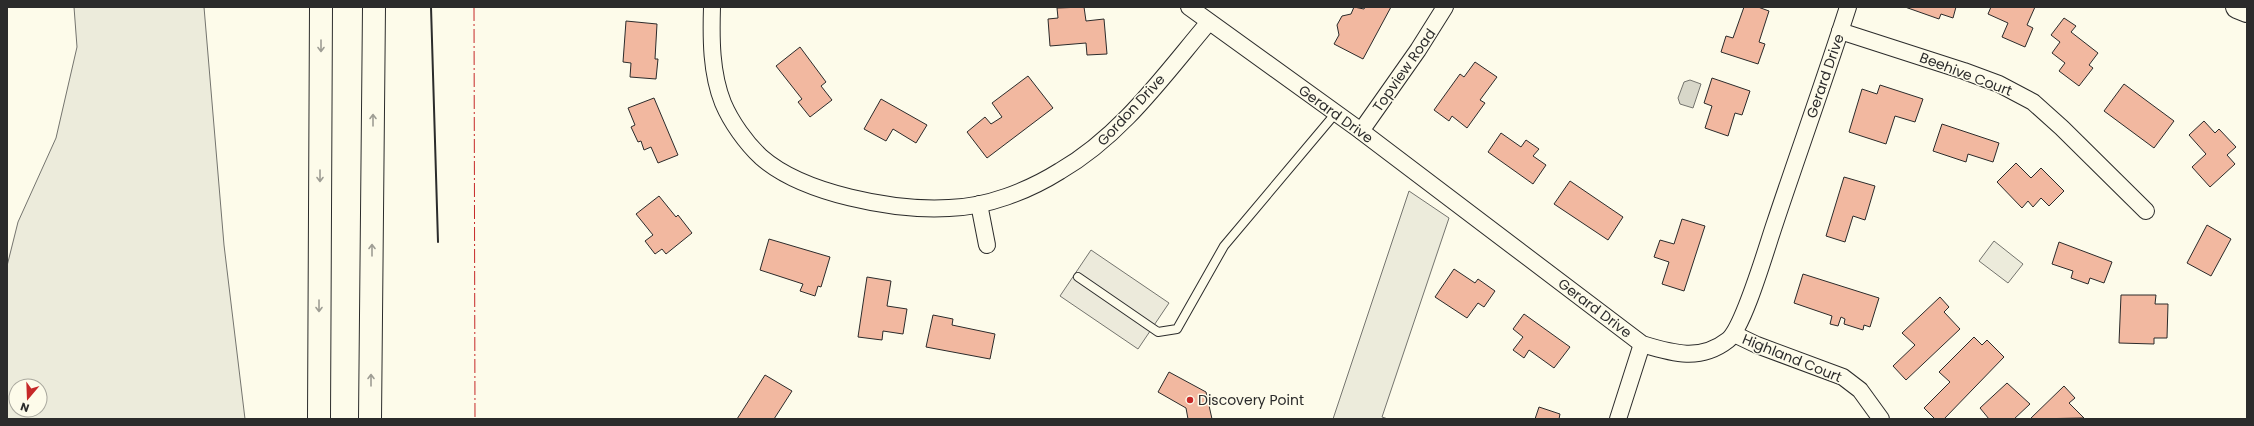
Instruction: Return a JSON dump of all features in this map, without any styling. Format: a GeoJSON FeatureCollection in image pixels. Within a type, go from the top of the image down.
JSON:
{"type":"FeatureCollection","features":[{"type":"Feature","properties":{"kind":"main road"},"geometry":{"type":"LineString","coordinates":[[319,419],[321,7]]}},
{"type":"Feature","properties":{"kind":"main road"},"geometry":{"type":"LineString","coordinates":[[370,419],[374,7]]}},
{"type":"Feature","properties":{"kind":"main road"},"geometry":{"type":"LineString","coordinates":[[2237,7],[2247,11]]}},
{"type":"Feature","properties":{"kind":"street","name":"Gordon Drive"},"geometry":{"type":"LineString","coordinates":[[712,7],[711,37],[714,71],[723,103],[740,132],[761,157],[789,176],[819,189],[857,199],[903,206],[949,208],[979,204],[1030,187],[1089,153],[1136,109],[1209,22]]}},
{"type":"Feature","properties":{"kind":"street","name":"Gerard Drive"},"geometry":{"type":"LineString","coordinates":[[1189,7],[1360,132],[1642,344],[1675,354],[1694,355],[1715,349],[1734,334],[1755,283],[1848,7]]}},
{"type":"Feature","properties":{"kind":"street","name":"Topview Road"},"geometry":{"type":"LineString","coordinates":[[1360,132],[1418,50],[1445,7]]}},
{"type":"Feature","properties":{"kind":"street","name":"Beehive Court"},"geometry":{"type":"LineString","coordinates":[[1840,31],[1964,70],[1999,84],[2033,102],[2062,128],[2146,211]]}},
{"type":"Feature","properties":{"kind":"street"},"geometry":{"type":"LineString","coordinates":[[979,204],[987,245]]}},
{"type":"Feature","properties":{"kind":"street","name":"Highland Court"},"geometry":{"type":"LineString","coordinates":[[1734,334],[1757,345],[1843,377],[1860,390],[1881,419]]}},
{"type":"Feature","properties":{"kind":"street"},"geometry":{"type":"LineString","coordinates":[[1618,419],[1642,344]]}},
{"type":"Feature","properties":{"kind":"lane"},"geometry":{"type":"LineString","coordinates":[[1078,277],[1158,332],[1177,329],[1224,246],[1335,114]]}},
{"type":"Feature","properties":{"kind":"shaded area"},"geometry":{"type":"Polygon","coordinates":[[[74,7],[204,7],[224,245],[245,419],[7,419],[7,266],[18,222],[56,138],[77,47],[74,7]]]}},
{"type":"Feature","properties":{"kind":"shaded area"},"geometry":{"type":"Polygon","coordinates":[[[1690,80],[1701,84],[1693,108],[1680,104],[1678,98],[1684,82],[1690,80]]]}},
{"type":"Feature","properties":{"kind":"shaded area"},"geometry":{"type":"Polygon","coordinates":[[[1409,191],[1449,218],[1382,417],[1388,419],[1333,419],[1409,191]]]}},
{"type":"Feature","properties":{"kind":"shaded area"},"geometry":{"type":"Polygon","coordinates":[[[1994,241],[2023,264],[2008,283],[1979,261],[1994,241]]]}},
{"type":"Feature","properties":{"kind":"shaded area"},"geometry":{"type":"Polygon","coordinates":[[[1091,250],[1169,303],[1138,349],[1060,296],[1091,250]]]}},
{"type":"Feature","properties":{"kind":"building"},"geometry":{"type":"Polygon","coordinates":[[[1084,7],[1086,21],[1104,19],[1107,54],[1087,55],[1086,43],[1050,46],[1048,19],[1058,18],[1057,8],[1084,7]]]}},
{"type":"Feature","properties":{"kind":"building"},"geometry":{"type":"Polygon","coordinates":[[[1354,7],[1364,9],[1365,7],[1391,7],[1363,59],[1334,44],[1339,35],[1337,25],[1342,16],[1351,14],[1354,7]]]}},
{"type":"Feature","properties":{"kind":"building"},"geometry":{"type":"Polygon","coordinates":[[[1744,7],[1758,7],[1769,11],[1759,42],[1765,44],[1758,64],[1721,52],[1726,36],[1733,38],[1744,7]]]}},
{"type":"Feature","properties":{"kind":"building"},"geometry":{"type":"Polygon","coordinates":[[[1905,7],[1956,7],[1953,18],[1941,14],[1939,19],[1905,7]]]}},
{"type":"Feature","properties":{"kind":"building"},"geometry":{"type":"Polygon","coordinates":[[[1991,7],[2035,7],[2027,25],[2033,28],[2025,47],[2002,37],[2008,23],[1988,14],[1991,7]]]}},
{"type":"Feature","properties":{"kind":"building"},"geometry":{"type":"Polygon","coordinates":[[[2064,18],[2076,26],[2071,32],[2098,53],[2089,65],[2093,68],[2079,86],[2059,71],[2065,63],[2052,53],[2060,42],[2051,35],[2064,18]]]}},
{"type":"Feature","properties":{"kind":"building"},"geometry":{"type":"Polygon","coordinates":[[[626,21],[657,24],[655,59],[658,59],[656,79],[630,77],[631,63],[623,62],[626,21]]]}},
{"type":"Feature","properties":{"kind":"building"},"geometry":{"type":"Polygon","coordinates":[[[800,47],[826,82],[821,86],[832,100],[810,117],[798,102],[802,99],[776,66],[800,47]]]}},
{"type":"Feature","properties":{"kind":"building"},"geometry":{"type":"Polygon","coordinates":[[[1475,62],[1497,77],[1480,100],[1485,103],[1467,128],[1452,116],[1449,121],[1434,110],[1460,74],[1464,77],[1475,62]]]}},
{"type":"Feature","properties":{"kind":"building"},"geometry":{"type":"Polygon","coordinates":[[[1028,76],[1053,108],[987,158],[967,132],[985,117],[991,124],[1002,117],[992,103],[1028,76]]]}},
{"type":"Feature","properties":{"kind":"building"},"geometry":{"type":"Polygon","coordinates":[[[1712,78],[1750,91],[1742,115],[1735,113],[1728,136],[1705,128],[1712,106],[1704,103],[1712,78]]]}},
{"type":"Feature","properties":{"kind":"building"},"geometry":{"type":"Polygon","coordinates":[[[2124,84],[2174,121],[2154,148],[2104,111],[2124,84]]]}},
{"type":"Feature","properties":{"kind":"building"},"geometry":{"type":"Polygon","coordinates":[[[1880,85],[1923,99],[1915,122],[1895,116],[1886,144],[1849,132],[1862,89],[1877,94],[1880,85]]]}},
{"type":"Feature","properties":{"kind":"building"},"geometry":{"type":"Polygon","coordinates":[[[654,98],[678,155],[658,163],[651,147],[644,150],[641,141],[638,142],[631,127],[635,125],[628,108],[654,98]]]}},
{"type":"Feature","properties":{"kind":"building"},"geometry":{"type":"Polygon","coordinates":[[[881,99],[927,125],[916,143],[893,129],[886,141],[864,129],[881,99]]]}},
{"type":"Feature","properties":{"kind":"building"},"geometry":{"type":"Polygon","coordinates":[[[2204,121],[2215,133],[2219,129],[2236,147],[2227,155],[2235,164],[2210,187],[2192,167],[2206,154],[2189,135],[2204,121]]]}},
{"type":"Feature","properties":{"kind":"building"},"geometry":{"type":"Polygon","coordinates":[[[1942,124],[1999,143],[1993,162],[1968,154],[1966,162],[1933,151],[1942,124]]]}},
{"type":"Feature","properties":{"kind":"building"},"geometry":{"type":"Polygon","coordinates":[[[1501,133],[1521,147],[1526,140],[1539,149],[1533,156],[1546,165],[1533,184],[1488,152],[1501,133]]]}},
{"type":"Feature","properties":{"kind":"building"},"geometry":{"type":"Polygon","coordinates":[[[2016,163],[2031,178],[2041,168],[2064,191],[2049,206],[2041,198],[2033,207],[2028,201],[2022,208],[1997,182],[2016,163]]]}},
{"type":"Feature","properties":{"kind":"building"},"geometry":{"type":"Polygon","coordinates":[[[1844,177],[1875,186],[1865,220],[1853,216],[1845,242],[1826,236],[1844,177]]]}},
{"type":"Feature","properties":{"kind":"building"},"geometry":{"type":"Polygon","coordinates":[[[1570,181],[1623,217],[1608,240],[1554,204],[1570,181]]]}},
{"type":"Feature","properties":{"kind":"building"},"geometry":{"type":"Polygon","coordinates":[[[659,196],[676,217],[678,215],[692,233],[666,254],[662,249],[655,254],[645,241],[653,235],[636,214],[659,196]]]}},
{"type":"Feature","properties":{"kind":"building"},"geometry":{"type":"Polygon","coordinates":[[[1682,219],[1705,226],[1684,291],[1662,284],[1669,262],[1654,257],[1660,240],[1674,244],[1682,219]]]}},
{"type":"Feature","properties":{"kind":"building"},"geometry":{"type":"Polygon","coordinates":[[[2207,225],[2231,239],[2211,276],[2187,263],[2207,225]]]}},
{"type":"Feature","properties":{"kind":"building"},"geometry":{"type":"Polygon","coordinates":[[[769,239],[830,257],[821,287],[818,286],[815,296],[800,291],[803,284],[760,270],[769,239]]]}},
{"type":"Feature","properties":{"kind":"building"},"geometry":{"type":"Polygon","coordinates":[[[2059,242],[2112,262],[2104,283],[2090,278],[2088,284],[2071,278],[2073,271],[2052,264],[2059,242]]]}},
{"type":"Feature","properties":{"kind":"building"},"geometry":{"type":"Polygon","coordinates":[[[1454,269],[1475,283],[1478,279],[1495,291],[1484,307],[1478,303],[1467,318],[1435,297],[1454,269]]]}},
{"type":"Feature","properties":{"kind":"building"},"geometry":{"type":"Polygon","coordinates":[[[1803,274],[1879,298],[1870,327],[1864,325],[1863,330],[1844,324],[1845,319],[1841,317],[1838,326],[1830,324],[1832,316],[1794,303],[1803,274]]]}},
{"type":"Feature","properties":{"kind":"building"},"geometry":{"type":"Polygon","coordinates":[[[867,277],[891,281],[887,306],[907,309],[903,334],[883,331],[882,340],[858,337],[867,277]]]}},
{"type":"Feature","properties":{"kind":"building"},"geometry":{"type":"Polygon","coordinates":[[[2121,295],[2156,295],[2155,304],[2168,304],[2167,338],[2154,338],[2154,344],[2119,343],[2121,295]]]}},
{"type":"Feature","properties":{"kind":"building"},"geometry":{"type":"Polygon","coordinates":[[[1940,297],[1949,307],[1944,312],[1960,329],[1906,380],[1893,366],[1915,345],[1902,333],[1940,297]]]}},
{"type":"Feature","properties":{"kind":"building"},"geometry":{"type":"Polygon","coordinates":[[[1524,314],[1570,347],[1554,368],[1529,350],[1524,358],[1513,350],[1523,337],[1513,329],[1524,314]]]}},
{"type":"Feature","properties":{"kind":"building"},"geometry":{"type":"Polygon","coordinates":[[[933,315],[953,319],[952,325],[995,334],[990,359],[926,347],[933,315]]]}},
{"type":"Feature","properties":{"kind":"building"},"geometry":{"type":"Polygon","coordinates":[[[1974,337],[1982,345],[1987,340],[2004,357],[1944,419],[1935,419],[1924,408],[1950,382],[1939,372],[1974,337]]]}},
{"type":"Feature","properties":{"kind":"building","name":"Discovery Point"},"geometry":{"type":"Polygon","coordinates":[[[1169,372],[1206,392],[1212,419],[1188,419],[1186,408],[1158,392],[1169,372]]]}},
{"type":"Feature","properties":{"kind":"building"},"geometry":{"type":"Polygon","coordinates":[[[765,375],[792,391],[774,419],[737,419],[765,375]]]}},
{"type":"Feature","properties":{"kind":"building"},"geometry":{"type":"Polygon","coordinates":[[[2007,383],[2030,404],[2014,419],[1989,419],[1980,408],[2007,383]]]}},
{"type":"Feature","properties":{"kind":"building"},"geometry":{"type":"Polygon","coordinates":[[[2064,386],[2075,398],[2069,403],[2084,418],[2030,419],[2064,386]]]}},
{"type":"Feature","properties":{"kind":"building"},"geometry":{"type":"Polygon","coordinates":[[[1539,407],[1560,414],[1559,419],[1535,419],[1539,407]]]}},
{"type":"Feature","properties":{"kind":"wall"},"geometry":{"type":"LineString","coordinates":[[431,7],[438,242]]}},
{"type":"Feature","properties":{"kind":"power"},"geometry":{"type":"LineString","coordinates":[[474,7],[475,419]]}},
{"type":"Feature","properties":{"kind":"place","name":"Discovery Point"},"geometry":{"type":"Point","coordinates":[1190,400]}}]}
